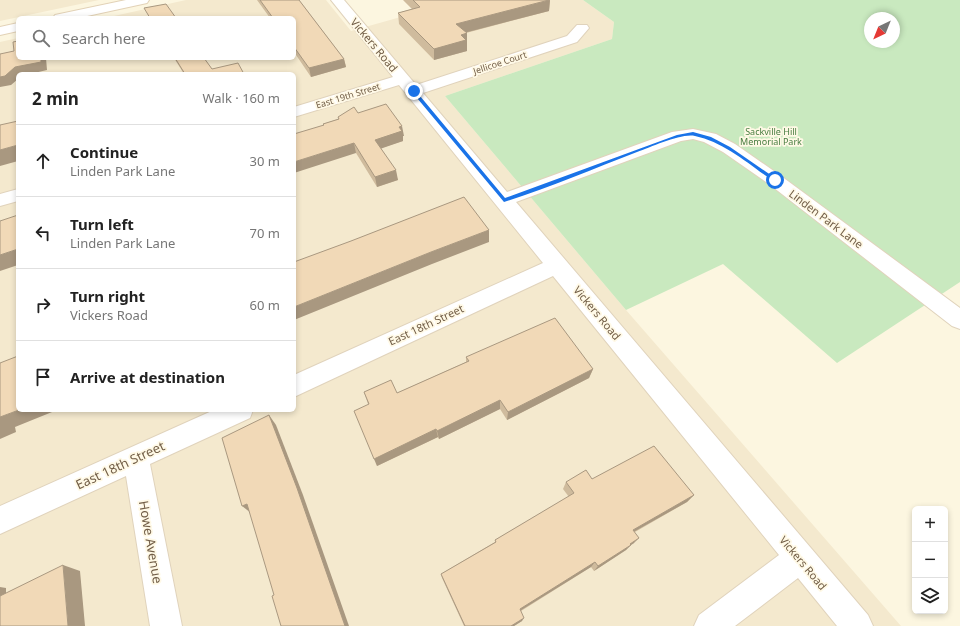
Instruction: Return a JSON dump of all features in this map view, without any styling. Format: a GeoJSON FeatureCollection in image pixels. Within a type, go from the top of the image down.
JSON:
{"type":"FeatureCollection","features":[{"type":"Feature","properties":{"kind":"street"},"geometry":{"type":"LineString","coordinates":[[69,16],[144,0]]}},
{"type":"Feature","properties":{"kind":"street","name":"Vickers Road"},"geometry":{"type":"LineString","coordinates":[[337,0],[856,626]]}},
{"type":"Feature","properties":{"kind":"street"},"geometry":{"type":"LineString","coordinates":[[0,31],[16,27]]}},
{"type":"Feature","properties":{"kind":"street","name":"Jellicoe Court"},"geometry":{"type":"LineString","coordinates":[[408,85],[572,39],[582,28]]}},
{"type":"Feature","properties":{"kind":"street","name":"East 19th Street"},"geometry":{"type":"LineString","coordinates":[[296,112],[408,85]]}},
{"type":"Feature","properties":{"kind":"street","name":"Linden Park Lane"},"geometry":{"type":"LineString","coordinates":[[504,200],[678,136],[693,134],[699,135],[710,138],[729,148],[775,180],[960,320]]}},
{"type":"Feature","properties":{"kind":"street"},"geometry":{"type":"LineString","coordinates":[[0,200],[16,196]]}},
{"type":"Feature","properties":{"kind":"street","name":"East 18th Street"},"geometry":{"type":"LineString","coordinates":[[296,385],[557,265]]}},
{"type":"Feature","properties":{"kind":"street","name":"East 18th Street"},"geometry":{"type":"LineString","coordinates":[[0,520],[237,412]]}},
{"type":"Feature","properties":{"kind":"street","name":"Howe Avenue"},"geometry":{"type":"LineString","coordinates":[[136,458],[166,626]]}},
{"type":"Feature","properties":{"kind":"street"},"geometry":{"type":"LineString","coordinates":[[710,626],[799,558]]}},
{"type":"Feature","properties":{"kind":"shaded area"},"geometry":{"type":"Polygon","coordinates":[[[0,0],[99,0],[24,16],[16,16],[16,18],[0,21],[0,0]]]}},
{"type":"Feature","properties":{"kind":"shaded area"},"geometry":{"type":"Polygon","coordinates":[[[186,0],[326,0],[351,31],[461,0],[583,0],[614,22],[612,39],[445,96],[626,310],[901,626],[0,626],[0,42],[16,38],[16,60],[296,60],[296,16],[114,16],[186,0]]]}},
{"type":"Feature","properties":{"kind":"green space","name":"Sackville Hill Memorial Park"},"geometry":{"type":"Polygon","coordinates":[[[583,0],[960,0],[960,282],[837,363],[723,264],[626,310],[445,96],[612,39],[614,22],[583,0]]]}},
{"type":"Feature","properties":{"kind":"building"},"geometry":{"type":"Polygon","coordinates":[[[260,0],[299,0],[344,59],[309,68],[296,50],[296,16],[272,16],[260,0]]]}},
{"type":"Feature","properties":{"kind":"building"},"geometry":{"type":"Polygon","coordinates":[[[413,0],[549,0],[456,24],[467,33],[461,35],[466,40],[434,49],[398,13],[420,7],[413,0]]]}},
{"type":"Feature","properties":{"kind":"building"},"geometry":{"type":"Polygon","coordinates":[[[166,4],[175,16],[149,16],[144,8],[166,4]]]}},
{"type":"Feature","properties":{"kind":"building"},"geometry":{"type":"Polygon","coordinates":[[[16,41],[16,60],[41,60],[41,62],[15,67],[5,76],[0,77],[0,54],[14,51],[13,42],[16,41]]]}},
{"type":"Feature","properties":{"kind":"building"},"geometry":{"type":"Polygon","coordinates":[[[176,60],[205,60],[212,69],[238,63],[243,72],[184,72],[176,60]]]}},
{"type":"Feature","properties":{"kind":"building"},"geometry":{"type":"Polygon","coordinates":[[[386,104],[402,126],[399,127],[402,131],[375,140],[396,170],[375,177],[354,143],[296,161],[296,133],[339,119],[338,117],[354,107],[358,113],[386,104]]]}},
{"type":"Feature","properties":{"kind":"building"},"geometry":{"type":"Polygon","coordinates":[[[16,121],[16,146],[0,150],[0,125],[16,121]]]}},
{"type":"Feature","properties":{"kind":"building"},"geometry":{"type":"Polygon","coordinates":[[[464,197],[489,230],[296,306],[296,261],[464,197]]]}},
{"type":"Feature","properties":{"kind":"building"},"geometry":{"type":"Polygon","coordinates":[[[16,216],[16,250],[0,255],[0,221],[16,216]]]}},
{"type":"Feature","properties":{"kind":"building"},"geometry":{"type":"Polygon","coordinates":[[[555,318],[593,369],[508,412],[500,400],[437,431],[436,429],[374,459],[354,411],[369,404],[364,392],[391,380],[397,393],[469,361],[466,357],[555,318]]]}},
{"type":"Feature","properties":{"kind":"building"},"geometry":{"type":"Polygon","coordinates":[[[16,357],[16,411],[0,417],[0,363],[16,357]]]}},
{"type":"Feature","properties":{"kind":"building"},"geometry":{"type":"Polygon","coordinates":[[[269,415],[297,488],[345,626],[281,626],[272,596],[274,595],[247,504],[242,506],[222,438],[269,415]]]}},
{"type":"Feature","properties":{"kind":"building"},"geometry":{"type":"Polygon","coordinates":[[[654,446],[694,495],[633,530],[639,538],[630,544],[631,545],[598,566],[595,562],[520,609],[524,618],[511,626],[465,626],[441,574],[496,542],[495,540],[574,493],[566,482],[586,470],[592,479],[654,446]]]}},
{"type":"Feature","properties":{"kind":"building"},"geometry":{"type":"Polygon","coordinates":[[[63,565],[68,626],[0,626],[0,596],[63,565]]]}},
{"type":"Feature","properties":{"kind":"route"},"geometry":{"type":"LineString","coordinates":[[414,91],[504,200],[678,136],[693,134],[710,138],[729,148],[775,180]]}}]}
